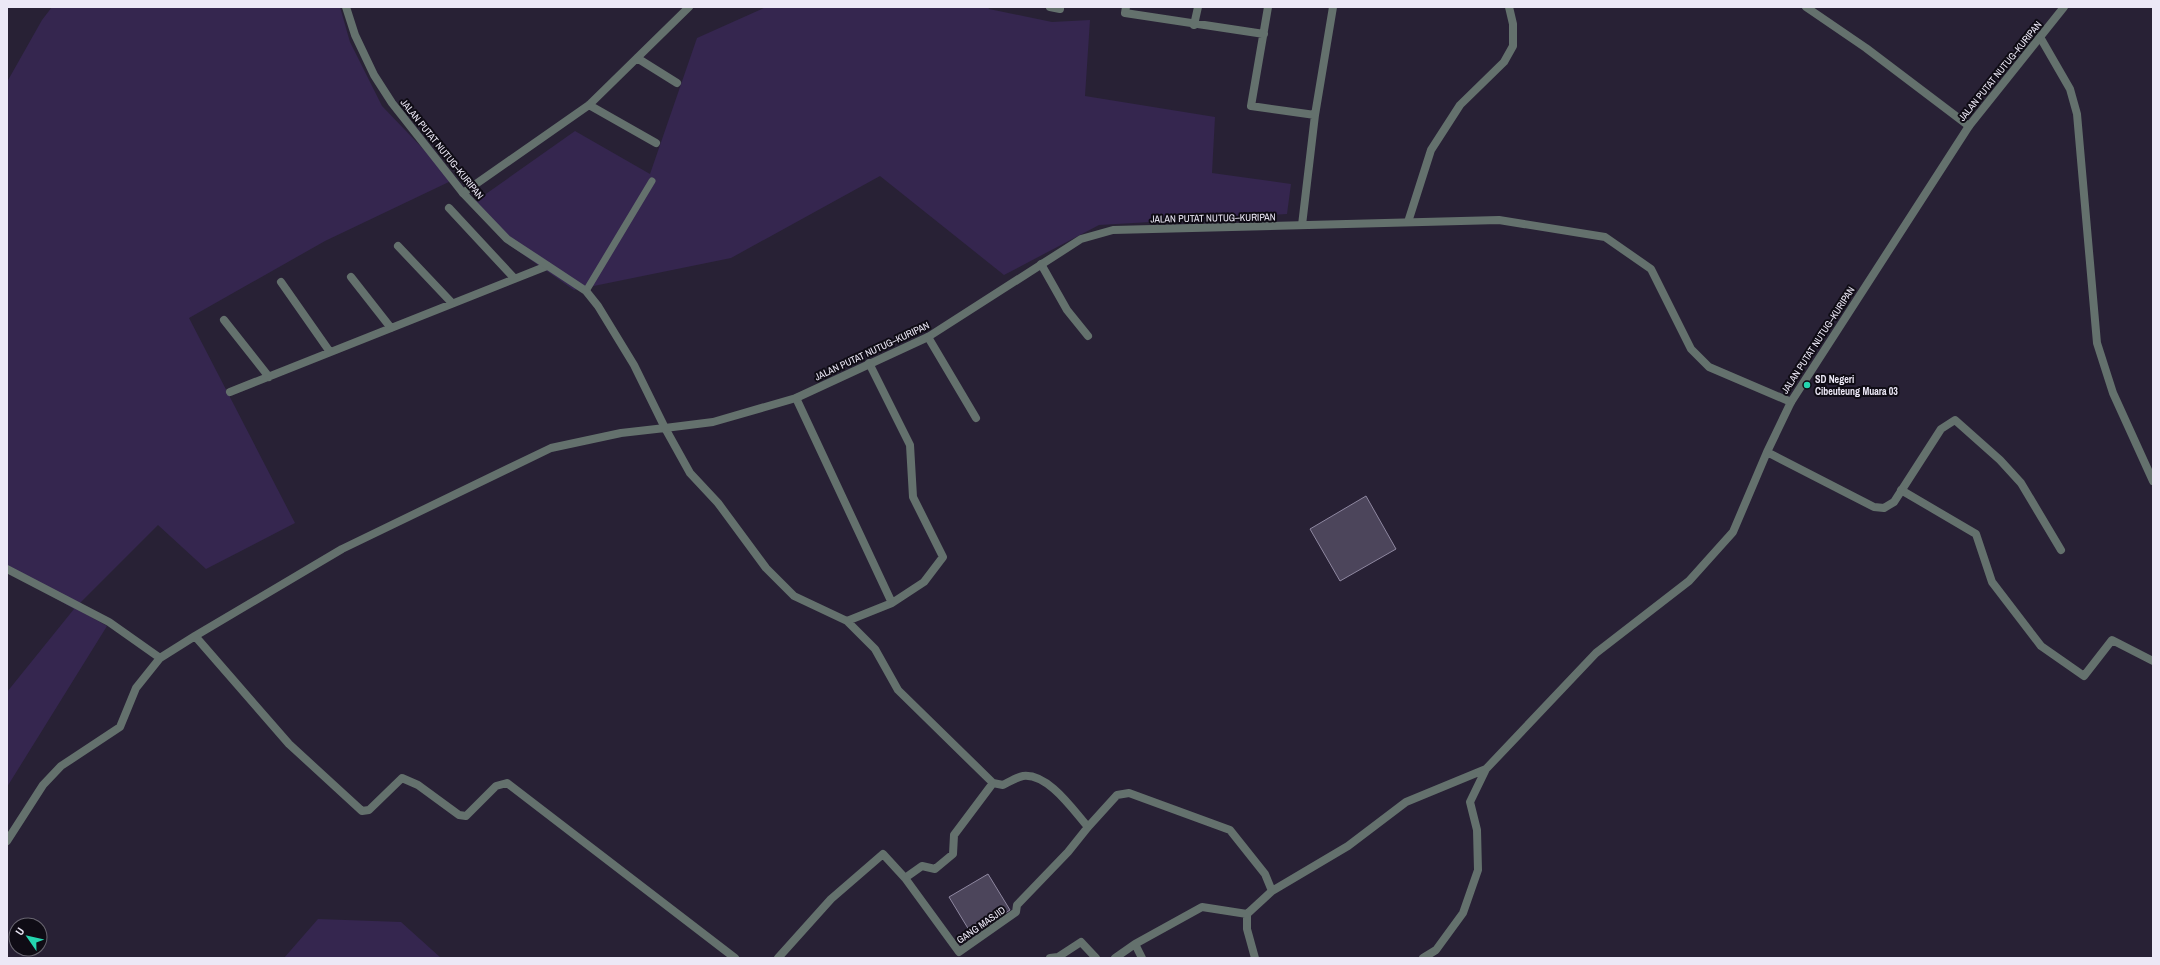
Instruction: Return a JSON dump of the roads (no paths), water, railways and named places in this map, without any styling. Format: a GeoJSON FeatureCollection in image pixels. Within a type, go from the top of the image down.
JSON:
{"type":"FeatureCollection","features":[{"type":"Feature","properties":{"kind":"street","name":"JALAN PUTAT NUTUG–KURIPAN"},"geometry":{"type":"LineString","coordinates":[[346,7],[355,35],[374,75],[392,103],[463,193],[508,239],[586,291],[598,306],[634,365],[665,428],[713,422],[796,398],[928,337],[1081,239],[1113,230],[1408,222],[1499,220],[1605,237],[1651,270],[1691,349],[1709,366],[1791,402],[1969,126],[2064,7]]}},
{"type":"Feature","properties":{"kind":"street"},"geometry":{"type":"LineString","coordinates":[[463,193],[589,105],[690,7]]}},
{"type":"Feature","properties":{"kind":"street"},"geometry":{"type":"LineString","coordinates":[[1050,7],[1060,9],[1060,7]]}},
{"type":"Feature","properties":{"kind":"street"},"geometry":{"type":"LineString","coordinates":[[1126,7],[1125,13],[1194,25],[1264,34]]}},
{"type":"Feature","properties":{"kind":"street"},"geometry":{"type":"LineString","coordinates":[[1194,25],[1198,7]]}},
{"type":"Feature","properties":{"kind":"street"},"geometry":{"type":"LineString","coordinates":[[1268,7],[1251,106],[1315,115]]}},
{"type":"Feature","properties":{"kind":"street"},"geometry":{"type":"LineString","coordinates":[[1302,225],[1315,115],[1333,7]]}},
{"type":"Feature","properties":{"kind":"street"},"geometry":{"type":"LineString","coordinates":[[1408,222],[1430,150],[1460,105],[1504,62],[1513,46],[1513,24],[1509,7]]}},
{"type":"Feature","properties":{"kind":"street"},"geometry":{"type":"LineString","coordinates":[[1806,7],[1866,48],[1969,126]]}},
{"type":"Feature","properties":{"kind":"street"},"geometry":{"type":"LineString","coordinates":[[2040,37],[2070,89],[2077,114],[2097,343],[2113,393],[2153,481]]}},
{"type":"Feature","properties":{"kind":"street"},"geometry":{"type":"LineString","coordinates":[[637,58],[678,83]]}},
{"type":"Feature","properties":{"kind":"street"},"geometry":{"type":"LineString","coordinates":[[589,105],[656,143]]}},
{"type":"Feature","properties":{"kind":"street"},"geometry":{"type":"LineString","coordinates":[[449,208],[514,278]]}},
{"type":"Feature","properties":{"kind":"street"},"geometry":{"type":"LineString","coordinates":[[398,246],[452,303]]}},
{"type":"Feature","properties":{"kind":"street"},"geometry":{"type":"LineString","coordinates":[[1041,264],[1068,310],[1088,336]]}},
{"type":"Feature","properties":{"kind":"street"},"geometry":{"type":"LineString","coordinates":[[230,392],[547,266]]}},
{"type":"Feature","properties":{"kind":"street"},"geometry":{"type":"LineString","coordinates":[[351,277],[391,328]]}},
{"type":"Feature","properties":{"kind":"street"},"geometry":{"type":"LineString","coordinates":[[281,282],[330,352]]}},
{"type":"Feature","properties":{"kind":"street"},"geometry":{"type":"LineString","coordinates":[[224,320],[269,377]]}},
{"type":"Feature","properties":{"kind":"street"},"geometry":{"type":"LineString","coordinates":[[928,337],[976,418]]}},
{"type":"Feature","properties":{"kind":"street"},"geometry":{"type":"LineString","coordinates":[[847,621],[892,603],[924,582],[943,557],[912,497],[910,445],[869,363]]}},
{"type":"Feature","properties":{"kind":"street"},"geometry":{"type":"LineString","coordinates":[[796,398],[892,603]]}},
{"type":"Feature","properties":{"kind":"street"},"geometry":{"type":"LineString","coordinates":[[1423,958],[1436,950],[1463,913],[1478,870],[1477,830],[1470,802],[1486,769],[1596,652],[1689,581],[1734,532],[1767,452],[1791,402]]}},
{"type":"Feature","properties":{"kind":"street"},"geometry":{"type":"LineString","coordinates":[[1767,452],[1874,507],[1884,508],[1894,502],[1941,429],[1955,420],[2000,460],[2021,483],[2061,550]]}},
{"type":"Feature","properties":{"kind":"street"},"geometry":{"type":"LineString","coordinates":[[7,841],[48,780],[61,766],[120,727],[136,688],[160,658],[195,636],[342,549],[551,448],[621,434],[665,428],[690,473],[718,503],[766,568],[794,596],[847,621],[875,649],[898,690],[993,783],[1004,785],[1022,776],[1034,776],[1050,785],[1088,827]]}},
{"type":"Feature","properties":{"kind":"street"},"geometry":{"type":"LineString","coordinates":[[1901,490],[1976,534],[1992,582],[2040,646],[2084,676],[2112,640],[2153,662]]}},
{"type":"Feature","properties":{"kind":"street"},"geometry":{"type":"LineString","coordinates":[[7,569],[109,622],[160,658]]}},
{"type":"Feature","properties":{"kind":"street"},"geometry":{"type":"LineString","coordinates":[[195,636],[289,744],[362,811],[369,810],[402,778],[418,785],[459,815],[466,816],[496,786],[507,784],[735,958]]}},
{"type":"Feature","properties":{"kind":"street"},"geometry":{"type":"LineString","coordinates":[[1256,958],[1247,929],[1247,914],[1272,891],[1348,846],[1406,802],[1486,769]]}},
{"type":"Feature","properties":{"kind":"street"},"geometry":{"type":"LineString","coordinates":[[905,878],[922,866],[935,869],[953,854],[954,835],[993,783]]}},
{"type":"Feature","properties":{"kind":"street","name":"GANG MASJID"},"geometry":{"type":"LineString","coordinates":[[778,958],[831,899],[883,854],[905,878],[959,955],[1016,912],[1017,905],[1068,852],[1088,827],[1117,796],[1129,793],[1230,830],[1265,874],[1272,891]]}},
{"type":"Feature","properties":{"kind":"street"},"geometry":{"type":"LineString","coordinates":[[1115,958],[1134,944],[1202,907],[1247,914]]}},
{"type":"Feature","properties":{"kind":"street"},"geometry":{"type":"LineString","coordinates":[[1050,958],[1058,957],[1080,942],[1096,958]]}},
{"type":"Feature","properties":{"kind":"street"},"geometry":{"type":"LineString","coordinates":[[1134,944],[1142,958]]}},
{"type":"Feature","properties":{"kind":"lane"},"geometry":{"type":"LineString","coordinates":[[586,291],[652,181]]}},
{"type":"Feature","properties":{"kind":"place","name":"SD Negeri Cibeuteung Muara 03"},"geometry":{"type":"Point","coordinates":[1807,385]}}]}
